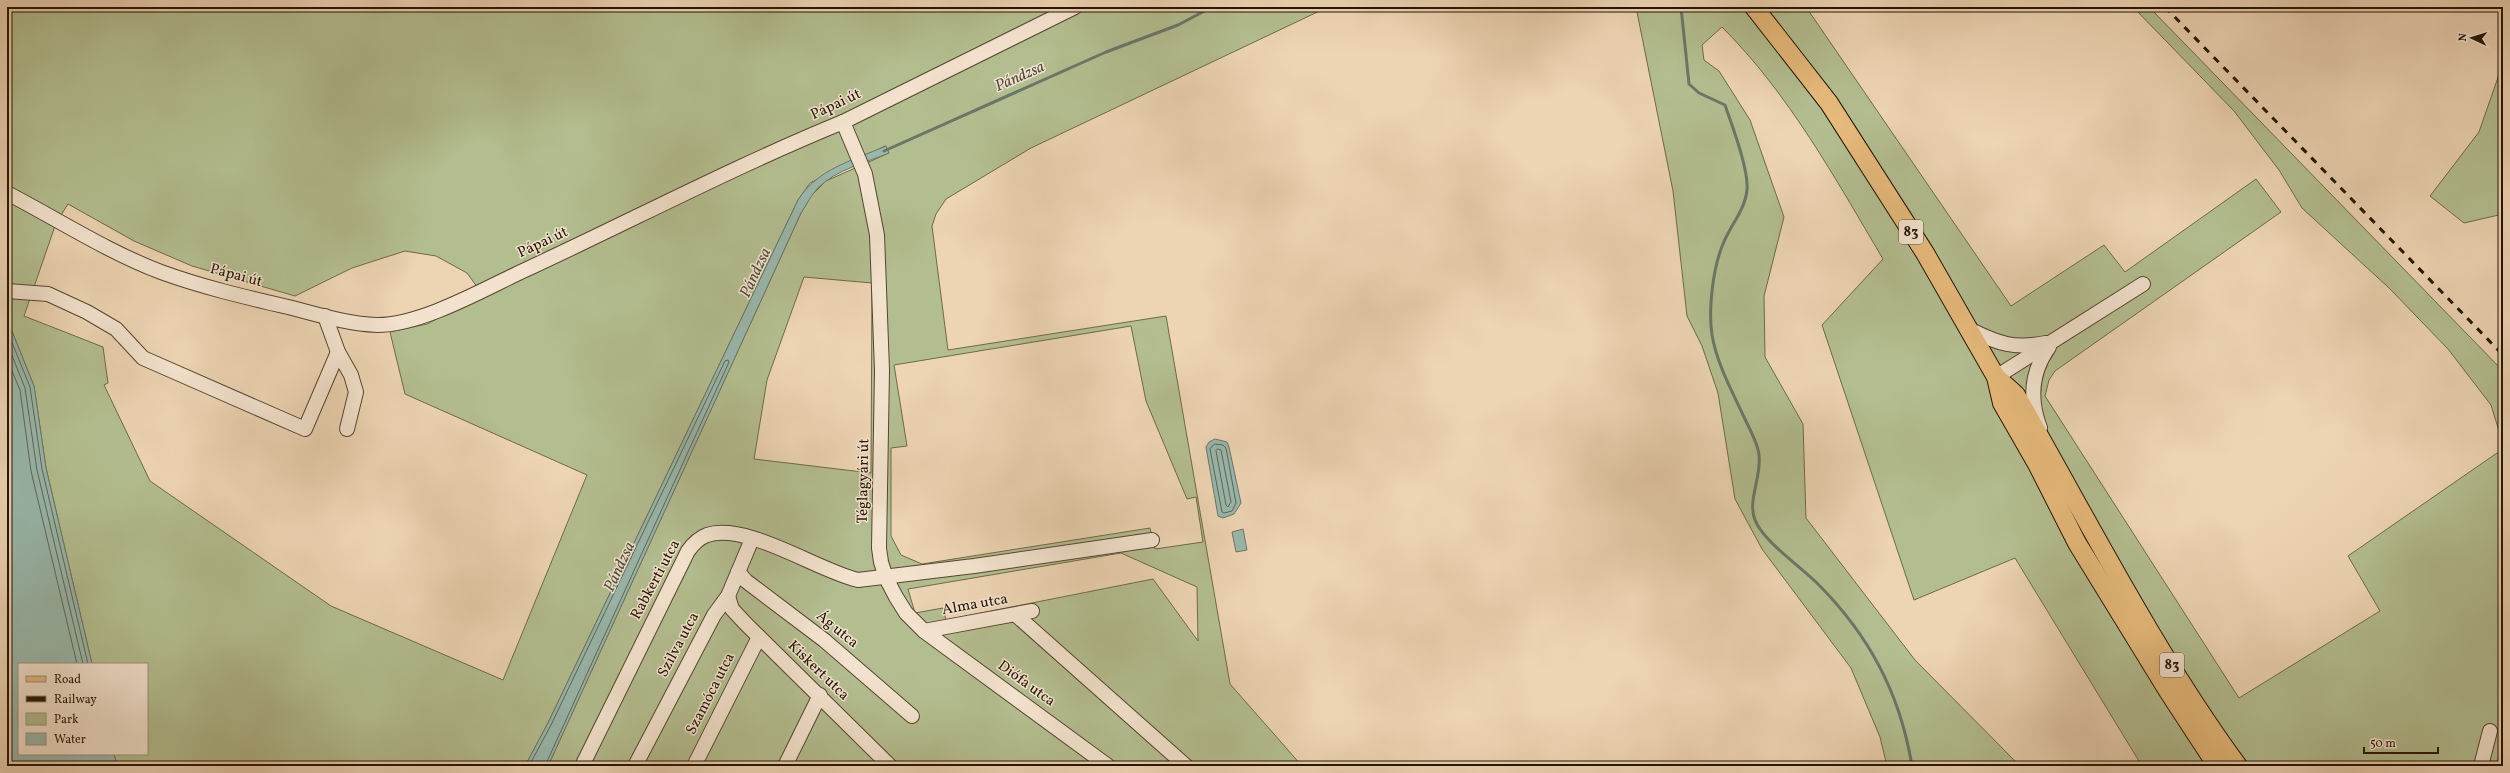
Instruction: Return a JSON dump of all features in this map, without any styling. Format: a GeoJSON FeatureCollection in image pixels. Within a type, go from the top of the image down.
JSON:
{"type":"FeatureCollection","features":[{"type":"Feature","properties":{"kind":"main road","name":"83"},"geometry":{"type":"LineString","coordinates":[[1754,7],[1830,103],[1970,330],[1996,377],[2002,403],[2037,464],[2077,543],[2168,691],[2218,766]]}},
{"type":"Feature","properties":{"kind":"main road","name":"83"},"geometry":{"type":"LineString","coordinates":[[1996,377],[2016,395],[2141,615],[2190,694],[2238,766]]}},
{"type":"Feature","properties":{"kind":"street","name":"Pápai út"},"geometry":{"type":"LineString","coordinates":[[7,193],[159,271],[232,294],[325,316],[377,325],[401,322],[425,315],[843,122],[1075,7]]}},
{"type":"Feature","properties":{"kind":"street","name":"Téglagyári út"},"geometry":{"type":"LineString","coordinates":[[843,122],[866,174],[877,234],[882,370],[879,548],[886,578]]}},
{"type":"Feature","properties":{"kind":"street"},"geometry":{"type":"LineString","coordinates":[[1996,377],[2143,284]]}},
{"type":"Feature","properties":{"kind":"street"},"geometry":{"type":"LineString","coordinates":[[7,291],[48,294],[87,312],[116,329],[143,358],[305,429],[338,352]]}},
{"type":"Feature","properties":{"kind":"street"},"geometry":{"type":"LineString","coordinates":[[325,316],[338,352],[351,375],[356,392],[347,429]]}},
{"type":"Feature","properties":{"kind":"street"},"geometry":{"type":"LineString","coordinates":[[1970,330],[1994,342],[2016,347],[2053,342]]}},
{"type":"Feature","properties":{"kind":"street"},"geometry":{"type":"LineString","coordinates":[[2050,453],[2035,416],[2032,391],[2038,362],[2053,342]]}},
{"type":"Feature","properties":{"kind":"street","name":"Rabkerti utca"},"geometry":{"type":"LineString","coordinates":[[582,766],[688,551],[695,542],[705,535],[727,533],[752,539],[801,556],[845,577],[858,580],[886,578]]}},
{"type":"Feature","properties":{"kind":"street","name":"Szilva utca"},"geometry":{"type":"LineString","coordinates":[[635,766],[714,615],[728,596],[752,539]]}},
{"type":"Feature","properties":{"kind":"street"},"geometry":{"type":"LineString","coordinates":[[924,632],[906,613],[886,578],[1152,540]]}},
{"type":"Feature","properties":{"kind":"street","name":"Ág utca"},"geometry":{"type":"LineString","coordinates":[[738,572],[746,581],[824,640],[912,716]]}},
{"type":"Feature","properties":{"kind":"street","name":"Kiskert utca"},"geometry":{"type":"LineString","coordinates":[[728,596],[732,609],[820,695],[877,761],[890,766]]}},
{"type":"Feature","properties":{"kind":"street","name":"Alma utca"},"geometry":{"type":"LineString","coordinates":[[924,632],[1032,611]]}},
{"type":"Feature","properties":{"kind":"street"},"geometry":{"type":"LineString","coordinates":[[1016,615],[1186,766]]}},
{"type":"Feature","properties":{"kind":"street","name":"Diófa utca"},"geometry":{"type":"LineString","coordinates":[[924,632],[1108,766]]}},
{"type":"Feature","properties":{"kind":"street","name":"Szamóca utca"},"geometry":{"type":"LineString","coordinates":[[694,766],[759,637]]}},
{"type":"Feature","properties":{"kind":"street"},"geometry":{"type":"LineString","coordinates":[[785,766],[820,695]]}},
{"type":"Feature","properties":{"kind":"street"},"geometry":{"type":"LineString","coordinates":[[2481,766],[2490,731]]}},
{"type":"Feature","properties":{"kind":"green space"},"geometry":{"type":"Polygon","coordinates":[[[7,7],[1328,7],[1031,148],[946,199],[936,214],[932,226],[948,350],[1166,316],[1230,684],[1302,766],[548,766],[801,213],[811,196],[826,181],[889,153],[885,146],[810,183],[798,200],[548,723],[525,766],[117,766],[114,755],[148,755],[148,663],[92,663],[46,468],[34,386],[7,319],[7,7]],[[68,204],[56,223],[24,316],[103,347],[108,383],[104,385],[150,481],[331,606],[503,680],[587,475],[405,394],[390,332],[427,324],[483,295],[467,273],[436,256],[405,251],[352,268],[295,296],[192,266],[134,241],[68,204]],[[804,277],[767,380],[754,459],[871,473],[872,283],[804,277]],[[1131,326],[894,365],[907,446],[891,448],[891,536],[901,555],[922,564],[1150,528],[1155,549],[1203,542],[1196,497],[1187,499],[1146,401],[1131,326]],[[1121,553],[908,589],[915,613],[943,608],[946,620],[1153,579],[1198,641],[1197,587],[1121,553]]]}},
{"type":"Feature","properties":{"kind":"green space"},"geometry":{"type":"Polygon","coordinates":[[[1636,7],[1806,7],[2011,306],[2104,245],[2125,272],[2256,179],[2281,212],[2055,371],[2049,380],[2045,396],[2239,698],[2380,611],[2348,556],[2497,453],[2503,458],[2503,744],[2496,766],[2142,766],[2015,558],[1914,600],[1822,325],[1883,259],[1829,168],[1790,108],[1769,80],[1722,27],[1702,45],[1704,60],[1719,71],[1750,120],[1784,217],[1764,296],[1765,357],[1803,424],[1806,518],[1915,660],[2020,766],[1887,766],[1880,737],[1851,668],[1762,549],[1735,499],[1718,393],[1702,346],[1687,316],[1673,191],[1636,7]]]}},
{"type":"Feature","properties":{"kind":"green space"},"geometry":{"type":"Polygon","coordinates":[[[2133,7],[2149,7],[2503,371],[2503,444],[2491,405],[2448,349],[2389,288],[2302,208],[2279,170],[2234,111],[2133,7]]]}},
{"type":"Feature","properties":{"kind":"green space"},"geometry":{"type":"Polygon","coordinates":[[[2503,63],[2503,214],[2464,223],[2430,196],[2479,132],[2503,63]]]}},
{"type":"Feature","properties":{"kind":"water"},"geometry":{"type":"Polygon","coordinates":[[[886,146],[889,153],[843,171],[826,181],[814,193],[801,213],[548,766],[525,766],[548,723],[798,200],[815,180],[826,173],[849,161],[886,146]]]}},
{"type":"Feature","properties":{"kind":"water"},"geometry":{"type":"Polygon","coordinates":[[[7,319],[34,386],[46,468],[92,663],[18,663],[18,755],[114,755],[117,766],[7,766],[7,319]]]}},
{"type":"Feature","properties":{"kind":"water"},"geometry":{"type":"Polygon","coordinates":[[[1215,439],[1227,442],[1241,503],[1234,514],[1223,518],[1218,516],[1206,447],[1209,442],[1215,439]]]}},
{"type":"Feature","properties":{"kind":"water"},"geometry":{"type":"Polygon","coordinates":[[[1243,529],[1247,550],[1236,552],[1232,532],[1243,529]]]}},
{"type":"Feature","properties":{"kind":"waterway","name":"Pándzsa"},"geometry":{"type":"LineString","coordinates":[[884,151],[1106,52],[1178,25],[1212,7]]}},
{"type":"Feature","properties":{"kind":"waterway"},"geometry":{"type":"LineString","coordinates":[[1681,7],[1689,84],[1699,93],[1725,105],[1739,148],[1747,181],[1746,197],[1737,218],[1726,237],[1716,265],[1712,289],[1711,325],[1714,346],[1721,367],[1758,450],[1759,471],[1753,505],[1755,520],[1759,528],[1774,545],[1817,583],[1836,603],[1867,645],[1880,667],[1899,714],[1907,739],[1912,766]]}},
{"type":"Feature","properties":{"kind":"railway"},"geometry":{"type":"LineString","coordinates":[[2165,7],[2503,355]]}}]}
